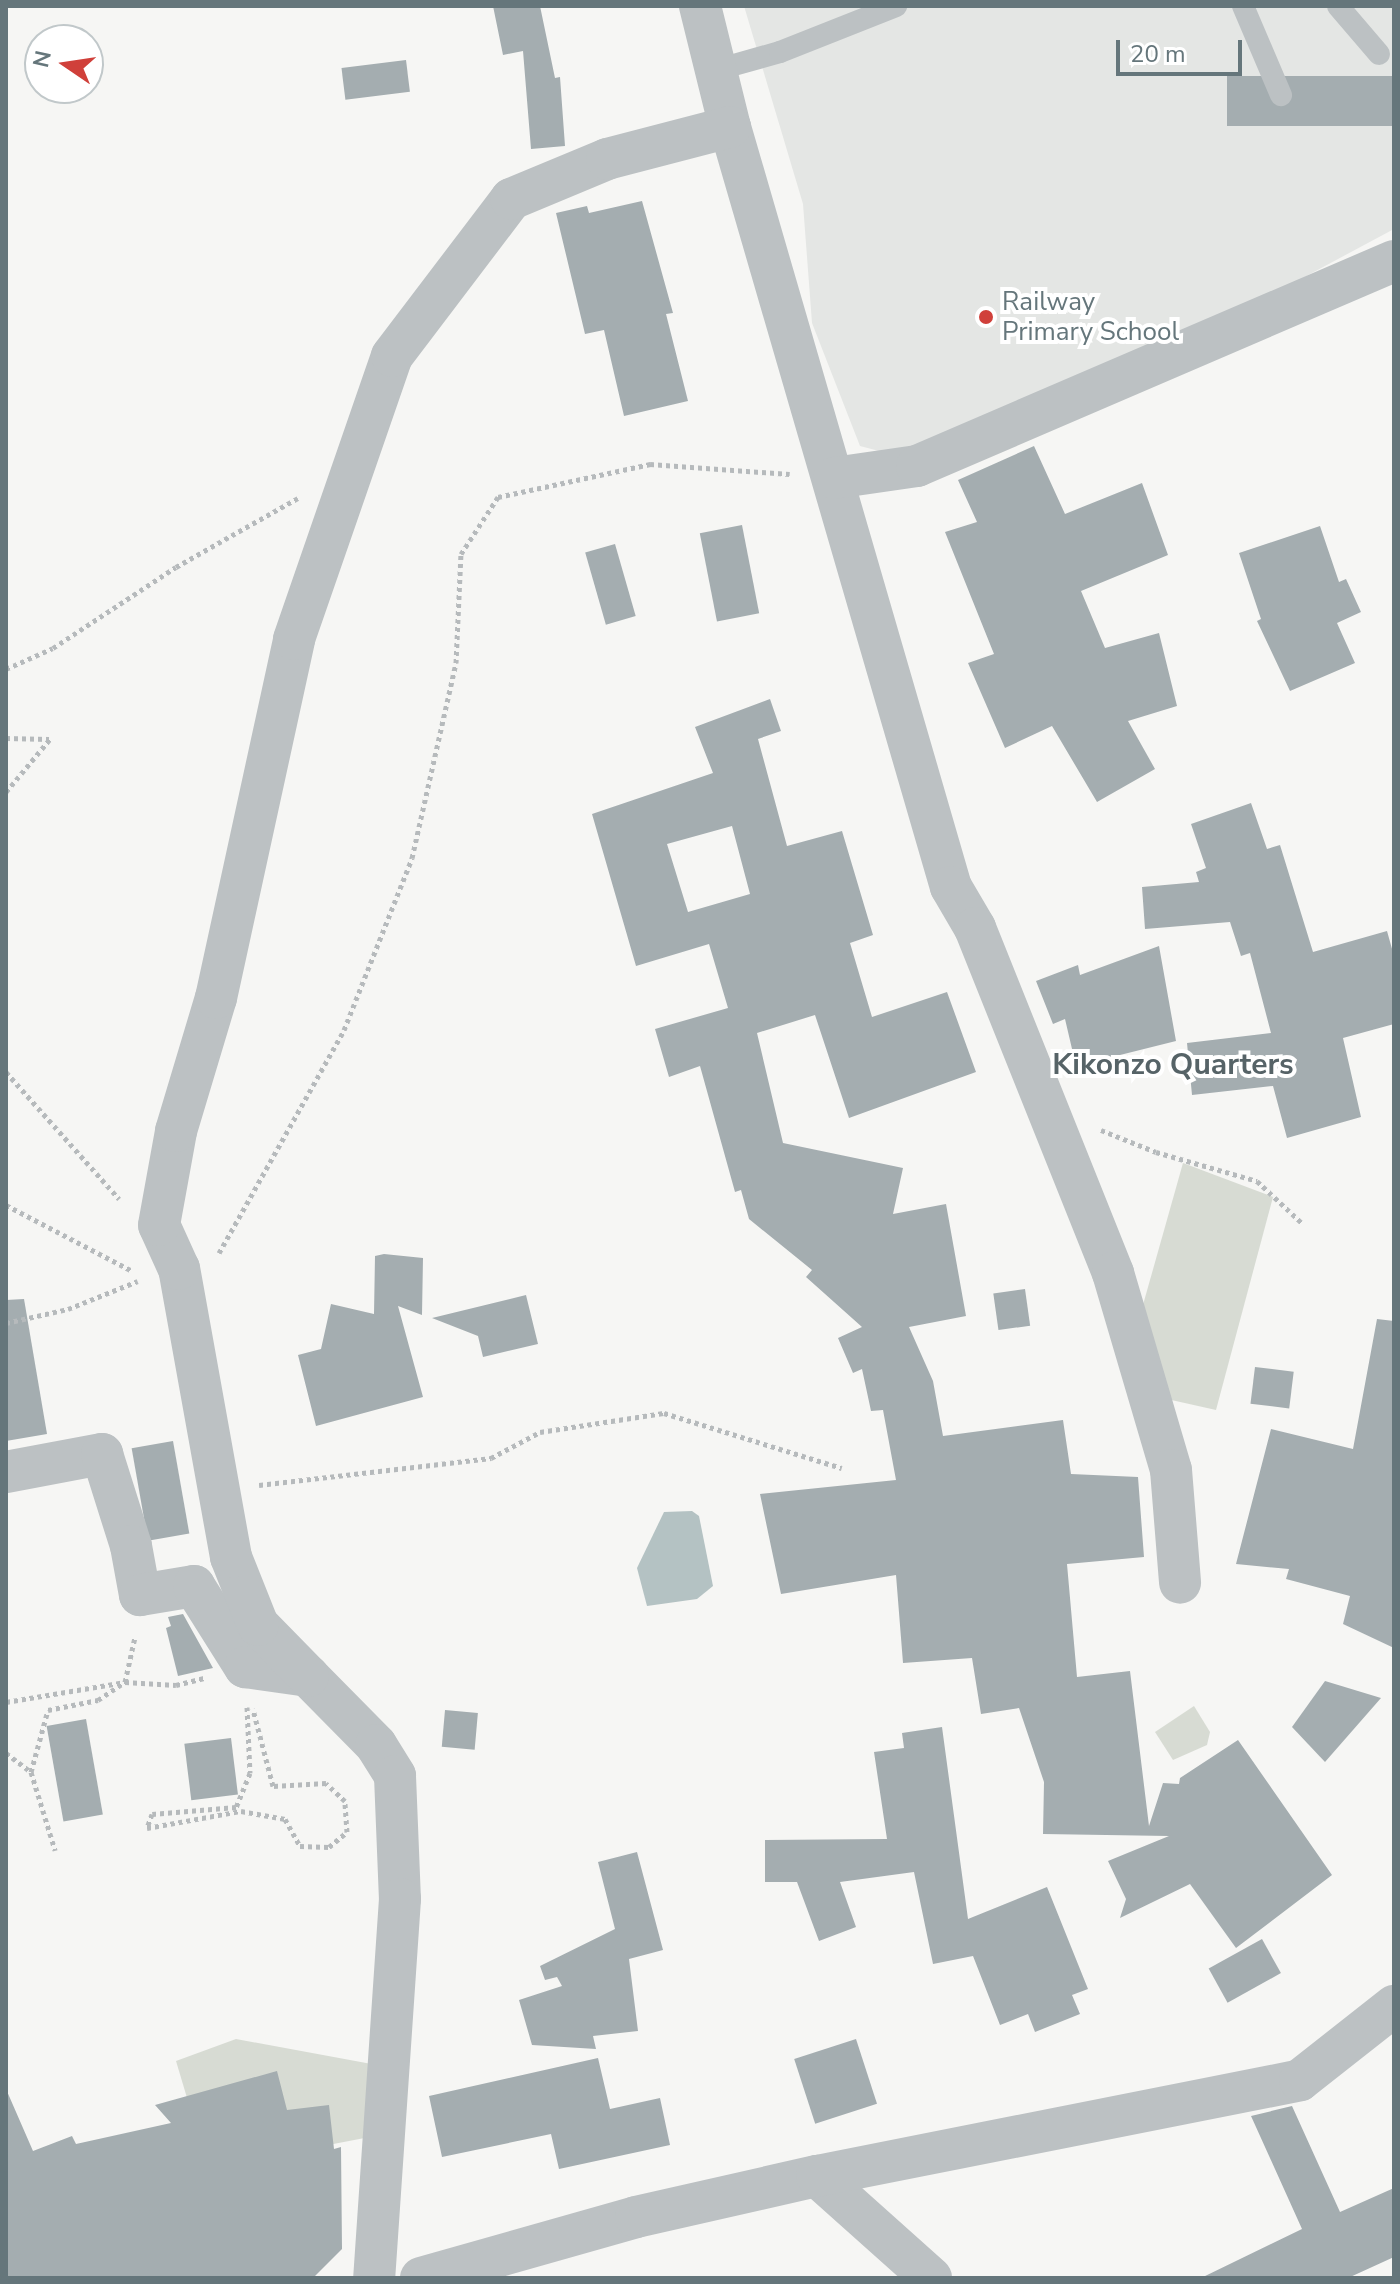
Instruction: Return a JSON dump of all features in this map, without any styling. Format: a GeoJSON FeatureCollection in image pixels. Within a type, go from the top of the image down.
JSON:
{"type":"FeatureCollection","features":[{"type":"Feature","properties":{"kind":"street"},"geometry":{"type":"LineString","coordinates":[[700,6],[730,127],[951,887],[975,928],[1113,1273],[1171,1470],[1180,1583]]}},
{"type":"Feature","properties":{"kind":"street"},"geometry":{"type":"LineString","coordinates":[[374,2278],[400,1899],[400,1819],[395,1776],[376,1745],[258,1625],[231,1557],[179,1269],[159,1225],[176,1131],[216,998],[294,639],[392,356],[511,199],[607,159],[730,127]]}},
{"type":"Feature","properties":{"kind":"street"},"geometry":{"type":"LineString","coordinates":[[834,478],[917,466],[1394,261]]}},
{"type":"Feature","properties":{"kind":"street"},"geometry":{"type":"LineString","coordinates":[[6,1472],[102,1454],[131,1546],[140,1595],[194,1586],[245,1667],[308,1676]]}},
{"type":"Feature","properties":{"kind":"street"},"geometry":{"type":"LineString","coordinates":[[428,2277],[636,2217],[817,2176],[1300,2080],[1394,2006]]}},
{"type":"Feature","properties":{"kind":"street"},"geometry":{"type":"LineString","coordinates":[[817,2176],[931,2278]]}},
{"type":"Feature","properties":{"kind":"lane"},"geometry":{"type":"LineString","coordinates":[[716,70],[780,52],[896,6]]}},
{"type":"Feature","properties":{"kind":"lane"},"geometry":{"type":"LineString","coordinates":[[1243,6],[1281,95]]}},
{"type":"Feature","properties":{"kind":"lane"},"geometry":{"type":"LineString","coordinates":[[1338,6],[1379,54]]}},
{"type":"Feature","properties":{"kind":"path"},"geometry":{"type":"LineString","coordinates":[[6,669],[53,648],[355,459]]}},
{"type":"Feature","properties":{"kind":"path"},"geometry":{"type":"LineString","coordinates":[[179,1269],[220,1253],[344,1030],[412,858],[456,663],[461,554],[498,497],[650,464],[834,478]]}},
{"type":"Feature","properties":{"kind":"path"},"geometry":{"type":"LineString","coordinates":[[6,738],[50,739],[6,792]]}},
{"type":"Feature","properties":{"kind":"path"},"geometry":{"type":"LineString","coordinates":[[6,1072],[141,1221],[159,1225]]}},
{"type":"Feature","properties":{"kind":"path"},"geometry":{"type":"LineString","coordinates":[[1047,1110],[1156,1152],[1257,1181],[1303,1224]]}},
{"type":"Feature","properties":{"kind":"path"},"geometry":{"type":"LineString","coordinates":[[6,1205],[76,1246],[148,1278],[68,1309],[6,1323]]}},
{"type":"Feature","properties":{"kind":"path"},"geometry":{"type":"LineString","coordinates":[[219,1490],[491,1458],[540,1432],[664,1413],[842,1468]]}},
{"type":"Feature","properties":{"kind":"path"},"geometry":{"type":"LineString","coordinates":[[55,1850],[31,1772],[48,1710],[98,1700],[125,1682],[135,1648],[135,1621]]}},
{"type":"Feature","properties":{"kind":"path"},"geometry":{"type":"LineString","coordinates":[[245,1667],[264,1766],[273,1786],[326,1783],[345,1801],[347,1832],[329,1847],[300,1846],[285,1819],[241,1811],[147,1828],[152,1814],[236,1807],[250,1773],[245,1667]]}},
{"type":"Feature","properties":{"kind":"path"},"geometry":{"type":"LineString","coordinates":[[6,1702],[125,1682],[176,1685],[245,1667]]}},
{"type":"Feature","properties":{"kind":"path"},"geometry":{"type":"LineString","coordinates":[[6,1753],[31,1772]]}},
{"type":"Feature","properties":{"kind":"shaded area","name":"Railway Primary School"},"geometry":{"type":"Polygon","coordinates":[[[744,6],[1394,6],[1394,229],[1213,326],[902,457],[860,446],[812,323],[803,204],[744,6]]]}},
{"type":"Feature","properties":{"kind":"shaded area"},"geometry":{"type":"Polygon","coordinates":[[[1183,1163],[1273,1197],[1216,1410],[1158,1397],[1139,1319],[1183,1163]]]}},
{"type":"Feature","properties":{"kind":"shaded area"},"geometry":{"type":"Polygon","coordinates":[[[692,1511],[699,1516],[713,1586],[697,1599],[647,1606],[637,1568],[664,1512],[692,1511]]]}},
{"type":"Feature","properties":{"kind":"shaded area"},"geometry":{"type":"Polygon","coordinates":[[[1194,1706],[1210,1732],[1207,1745],[1173,1760],[1155,1732],[1194,1706]]]}},
{"type":"Feature","properties":{"kind":"shaded area"},"geometry":{"type":"Polygon","coordinates":[[[236,2039],[377,2065],[375,2136],[208,2168],[176,2061],[236,2039]]]}},
{"type":"Feature","properties":{"kind":"building"},"geometry":{"type":"Polygon","coordinates":[[[493,6],[540,6],[555,78],[560,77],[565,146],[531,149],[523,51],[503,55],[493,6]]]}},
{"type":"Feature","properties":{"kind":"building"},"geometry":{"type":"Polygon","coordinates":[[[406,60],[410,92],[345,100],[341,68],[406,60]]]}},
{"type":"Feature","properties":{"kind":"building"},"geometry":{"type":"Polygon","coordinates":[[[1227,76],[1394,76],[1394,126],[1227,126],[1227,76]]]}},
{"type":"Feature","properties":{"kind":"building"},"geometry":{"type":"Polygon","coordinates":[[[642,201],[673,313],[666,314],[688,401],[624,416],[604,330],[585,334],[556,213],[587,206],[589,213],[642,201]]]}},
{"type":"Feature","properties":{"kind":"building"},"geometry":{"type":"Polygon","coordinates":[[[1034,446],[1065,514],[1142,483],[1168,555],[1081,591],[1105,648],[1159,633],[1177,706],[1128,721],[1155,769],[1097,802],[1052,726],[1005,748],[968,663],[994,654],[945,532],[977,522],[958,480],[1034,446]]]}},
{"type":"Feature","properties":{"kind":"building"},"geometry":{"type":"Polygon","coordinates":[[[742,525],[759,613],[717,622],[700,533],[742,525]]]}},
{"type":"Feature","properties":{"kind":"building"},"geometry":{"type":"Polygon","coordinates":[[[1320,526],[1339,582],[1346,579],[1361,612],[1337,623],[1355,663],[1290,691],[1257,621],[1261,619],[1239,553],[1320,526]]]}},
{"type":"Feature","properties":{"kind":"building"},"geometry":{"type":"Polygon","coordinates":[[[615,544],[636,616],[606,625],[585,553],[615,544]]]}},
{"type":"Feature","properties":{"kind":"building"},"geometry":{"type":"Polygon","coordinates":[[[770,699],[781,731],[758,739],[787,846],[842,831],[873,935],[850,943],[872,1017],[947,992],[976,1072],[849,1118],[815,1015],[757,1033],[783,1143],[903,1168],[893,1214],[946,1204],[966,1316],[909,1327],[933,1381],[943,1436],[1063,1420],[1071,1474],[1138,1477],[1144,1557],[1067,1564],[1077,1677],[1130,1671],[1149,1826],[1163,1783],[1179,1784],[1180,1778],[1238,1740],[1332,1875],[1236,1948],[1190,1884],[1120,1918],[1126,1899],[1108,1861],[1169,1836],[1043,1834],[1044,1782],[1019,1708],[981,1714],[972,1658],[903,1663],[896,1575],[781,1594],[760,1494],[896,1480],[883,1410],[871,1411],[862,1369],[853,1373],[838,1338],[862,1327],[806,1277],[812,1270],[749,1219],[741,1190],[735,1192],[700,1066],[669,1077],[655,1029],[728,1008],[709,944],[636,966],[592,814],[713,773],[695,727],[770,699]],[[732,826],[667,844],[688,912],[750,894],[732,826]]]}},
{"type":"Feature","properties":{"kind":"building"},"geometry":{"type":"Polygon","coordinates":[[[1251,803],[1267,849],[1280,845],[1313,952],[1387,931],[1394,956],[1394,1024],[1343,1038],[1361,1117],[1287,1138],[1273,1086],[1192,1095],[1187,1043],[1271,1033],[1250,953],[1241,956],[1230,922],[1145,929],[1142,887],[1199,882],[1196,872],[1206,868],[1191,824],[1251,803]]]}},
{"type":"Feature","properties":{"kind":"building"},"geometry":{"type":"Polygon","coordinates":[[[1159,946],[1176,1041],[1076,1066],[1065,1019],[1053,1024],[1036,981],[1078,965],[1080,975],[1159,946]]]}},
{"type":"Feature","properties":{"kind":"building"},"geometry":{"type":"Polygon","coordinates":[[[375,1256],[423,1258],[422,1315],[398,1306],[423,1397],[316,1426],[298,1355],[321,1349],[331,1304],[374,1314],[375,1256]]]}},
{"type":"Feature","properties":{"kind":"building"},"geometry":{"type":"Polygon","coordinates":[[[1025,1289],[1030,1326],[998,1330],[993,1293],[1025,1289]]]}},
{"type":"Feature","properties":{"kind":"building"},"geometry":{"type":"Polygon","coordinates":[[[526,1295],[538,1344],[483,1357],[478,1336],[432,1318],[526,1295]]]}},
{"type":"Feature","properties":{"kind":"building"},"geometry":{"type":"Polygon","coordinates":[[[24,1299],[47,1434],[6,1441],[6,1300],[24,1299]]]}},
{"type":"Feature","properties":{"kind":"building"},"geometry":{"type":"Polygon","coordinates":[[[1377,1319],[1394,1321],[1394,1648],[1343,1624],[1350,1596],[1286,1579],[1289,1569],[1236,1564],[1271,1429],[1353,1449],[1377,1319]]]}},
{"type":"Feature","properties":{"kind":"building"},"geometry":{"type":"Polygon","coordinates":[[[1255,1367],[1294,1372],[1289,1408],[1250,1404],[1255,1367]]]}},
{"type":"Feature","properties":{"kind":"building"},"geometry":{"type":"Polygon","coordinates":[[[173,1441],[189,1534],[148,1541],[132,1448],[173,1441]]]}},
{"type":"Feature","properties":{"kind":"building"},"geometry":{"type":"Polygon","coordinates":[[[183,1614],[213,1668],[178,1676],[166,1628],[171,1626],[168,1617],[183,1614]]]}},
{"type":"Feature","properties":{"kind":"building"},"geometry":{"type":"Polygon","coordinates":[[[1325,1681],[1381,1698],[1325,1762],[1292,1727],[1325,1681]]]}},
{"type":"Feature","properties":{"kind":"building"},"geometry":{"type":"Polygon","coordinates":[[[445,1710],[478,1713],[475,1750],[442,1747],[445,1710]]]}},
{"type":"Feature","properties":{"kind":"building"},"geometry":{"type":"Polygon","coordinates":[[[86,1719],[103,1815],[63,1821],[47,1726],[86,1719]]]}},
{"type":"Feature","properties":{"kind":"building"},"geometry":{"type":"Polygon","coordinates":[[[942,1727],[968,1919],[1047,1887],[1088,1989],[1072,1995],[1080,2014],[1035,2032],[1028,2014],[1000,2025],[973,1956],[933,1964],[914,1872],[840,1882],[856,1927],[819,1941],[797,1882],[765,1882],[765,1840],[887,1839],[874,1752],[904,1748],[902,1733],[942,1727]]]}},
{"type":"Feature","properties":{"kind":"building"},"geometry":{"type":"Polygon","coordinates":[[[231,1738],[238,1795],[191,1800],[184,1744],[231,1738]]]}},
{"type":"Feature","properties":{"kind":"building"},"geometry":{"type":"Polygon","coordinates":[[[637,1852],[663,1950],[629,1959],[638,2031],[593,2036],[596,2049],[532,2045],[519,2000],[562,1986],[557,1977],[545,1980],[540,1966],[615,1929],[598,1862],[637,1852]]]}},
{"type":"Feature","properties":{"kind":"building"},"geometry":{"type":"Polygon","coordinates":[[[1262,1939],[1281,1973],[1228,2003],[1209,1969],[1262,1939]]]}},
{"type":"Feature","properties":{"kind":"building"},"geometry":{"type":"Polygon","coordinates":[[[856,2039],[877,2104],[815,2124],[794,2059],[856,2039]]]}},
{"type":"Feature","properties":{"kind":"building"},"geometry":{"type":"Polygon","coordinates":[[[598,2058],[610,2109],[660,2098],[670,2145],[559,2169],[551,2134],[442,2157],[429,2096],[598,2058]]]}},
{"type":"Feature","properties":{"kind":"building"},"geometry":{"type":"Polygon","coordinates":[[[277,2071],[287,2110],[329,2105],[334,2149],[341,2147],[342,2249],[313,2278],[6,2278],[6,2089],[33,2151],[72,2136],[76,2144],[171,2123],[155,2105],[277,2071]]]}},
{"type":"Feature","properties":{"kind":"building"},"geometry":{"type":"Polygon","coordinates":[[[1292,2106],[1340,2212],[1394,2188],[1394,2257],[1348,2278],[1201,2278],[1302,2229],[1251,2116],[1292,2106]]]}},
{"type":"Feature","properties":{"kind":"place","name":"Railway Primary School"},"geometry":{"type":"Point","coordinates":[986,317]}},
{"type":"Feature","properties":{"kind":"district","name":"Kikonzo Quarters"},"geometry":{"type":"Point","coordinates":[1173,1065]}}]}
